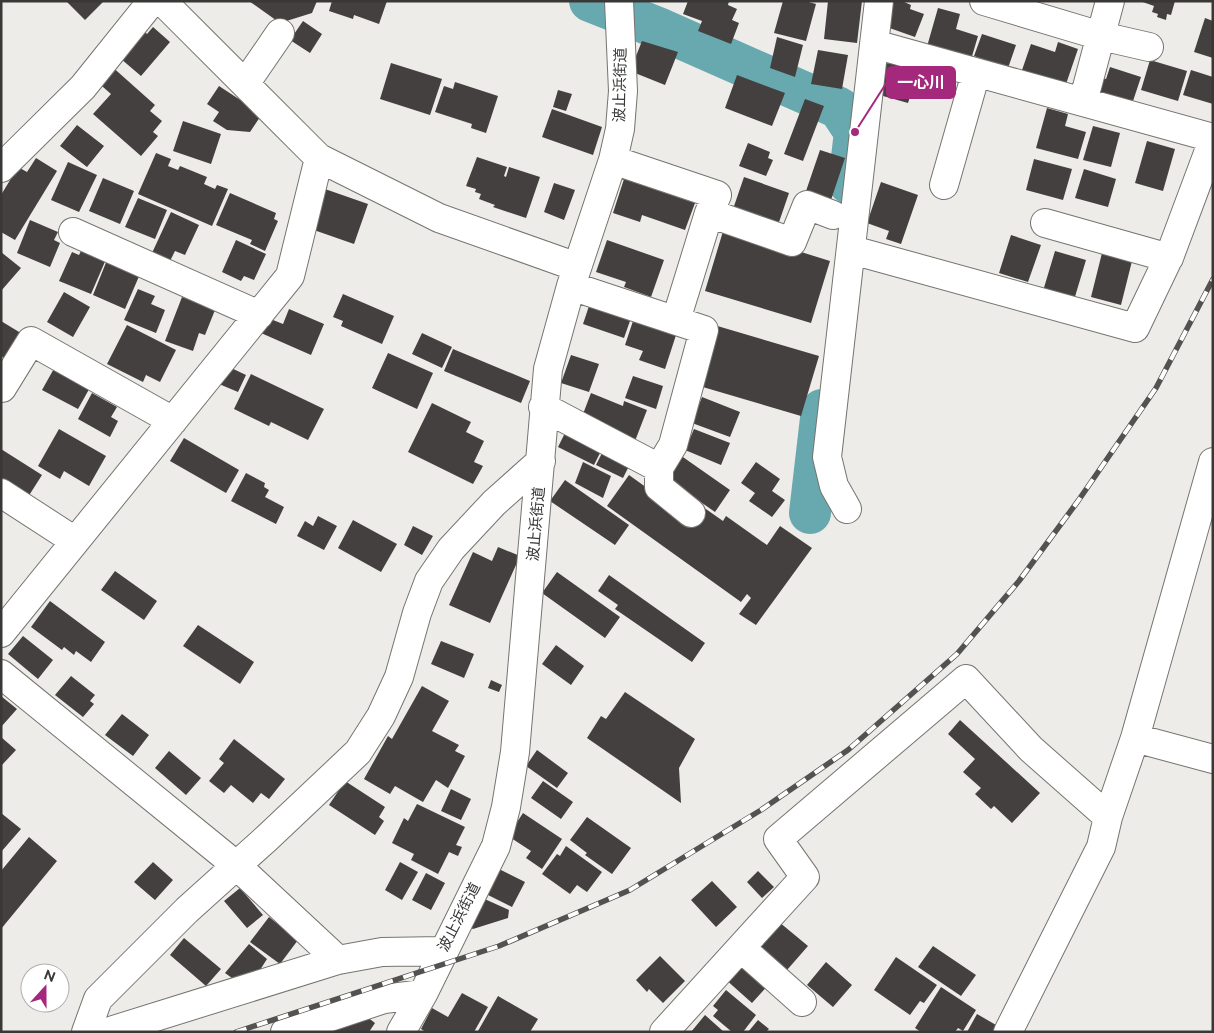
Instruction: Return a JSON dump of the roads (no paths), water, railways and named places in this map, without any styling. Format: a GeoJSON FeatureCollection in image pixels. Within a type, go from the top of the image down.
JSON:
{"type":"FeatureCollection","features":[{"type":"Feature","properties":{"kind":"street"},"geometry":{"type":"LineString","coordinates":[[1,168],[83,87],[152,1]]}},
{"type":"Feature","properties":{"kind":"street"},"geometry":{"type":"LineString","coordinates":[[162,1],[319,158],[439,218],[676,320],[704,330],[673,444],[659,468],[659,487],[691,513]]}},
{"type":"Feature","properties":{"kind":"street","name":"波止浜街道"},"geometry":{"type":"LineString","coordinates":[[401,1032],[423,994],[442,951],[496,846],[506,807],[515,752],[542,461],[543,407],[548,369],[574,276],[613,160],[620,129],[623,91],[619,1]]}},
{"type":"Feature","properties":{"kind":"street"},"geometry":{"type":"LineString","coordinates":[[847,509],[834,486],[827,457],[879,1]]}},
{"type":"Feature","properties":{"kind":"street"},"geometry":{"type":"LineString","coordinates":[[984,1],[1100,36],[1149,47]]}},
{"type":"Feature","properties":{"kind":"street"},"geometry":{"type":"LineString","coordinates":[[1083,102],[1110,1]]}},
{"type":"Feature","properties":{"kind":"street"},"geometry":{"type":"LineString","coordinates":[[244,84],[280,33]]}},
{"type":"Feature","properties":{"kind":"street"},"geometry":{"type":"LineString","coordinates":[[852,250],[1135,328],[1169,258],[1213,139],[874,44]]}},
{"type":"Feature","properties":{"kind":"street"},"geometry":{"type":"LineString","coordinates":[[944,185],[976,73]]}},
{"type":"Feature","properties":{"kind":"street"},"geometry":{"type":"LineString","coordinates":[[1,633],[290,276],[319,158]]}},
{"type":"Feature","properties":{"kind":"street"},"geometry":{"type":"LineString","coordinates":[[613,160],[717,195],[676,320]]}},
{"type":"Feature","properties":{"kind":"street"},"geometry":{"type":"LineString","coordinates":[[710,213],[792,242],[807,205],[833,214]]}},
{"type":"Feature","properties":{"kind":"street"},"geometry":{"type":"LineString","coordinates":[[1045,223],[1169,258]]}},
{"type":"Feature","properties":{"kind":"street"},"geometry":{"type":"LineString","coordinates":[[73,232],[259,315]]}},
{"type":"Feature","properties":{"kind":"street"},"geometry":{"type":"LineString","coordinates":[[2,388],[31,341],[173,421]]}},
{"type":"Feature","properties":{"kind":"street"},"geometry":{"type":"LineString","coordinates":[[543,407],[659,468]]}},
{"type":"Feature","properties":{"kind":"street"},"geometry":{"type":"LineString","coordinates":[[86,1032],[98,999],[186,910],[237,866],[358,752],[381,716],[398,677],[417,613],[429,581],[451,549],[494,503],[542,461]]}},
{"type":"Feature","properties":{"kind":"street"},"geometry":{"type":"LineString","coordinates":[[1008,1032],[1100,847],[1108,817],[1135,738],[1213,462]]}},
{"type":"Feature","properties":{"kind":"street"},"geometry":{"type":"LineString","coordinates":[[1,493],[75,541]]}},
{"type":"Feature","properties":{"kind":"street"},"geometry":{"type":"LineString","coordinates":[[1,674],[237,866],[338,960]]}},
{"type":"Feature","properties":{"kind":"street"},"geometry":{"type":"LineString","coordinates":[[664,1032],[805,877],[778,839],[966,679],[1031,749],[1108,817]]}},
{"type":"Feature","properties":{"kind":"street"},"geometry":{"type":"LineString","coordinates":[[1135,738],[1213,759]]}},
{"type":"Feature","properties":{"kind":"street"},"geometry":{"type":"LineString","coordinates":[[741,948],[802,1002]]}},
{"type":"Feature","properties":{"kind":"street"},"geometry":{"type":"LineString","coordinates":[[106,1032],[338,960],[382,952],[442,951]]}},
{"type":"Feature","properties":{"kind":"street"},"geometry":{"type":"LineString","coordinates":[[285,1032],[384,999],[423,994]]}},
{"type":"Feature","properties":{"kind":"waterway"},"geometry":{"type":"LineString","coordinates":[[590,1],[658,28],[839,108],[855,132],[849,183]]}},
{"type":"Feature","properties":{"kind":"waterway"},"geometry":{"type":"LineString","coordinates":[[810,513],[822,410]]}},
{"type":"Feature","properties":{"kind":"railway"},"geometry":{"type":"LineString","coordinates":[[236,1032],[499,946],[630,890],[761,810],[848,750],[957,654],[1019,581],[1078,501],[1156,388],[1213,279]]}},
{"type":"Feature","properties":{"kind":"place","name":"一心川"},"geometry":{"type":"Point","coordinates":[855,132]}}]}
